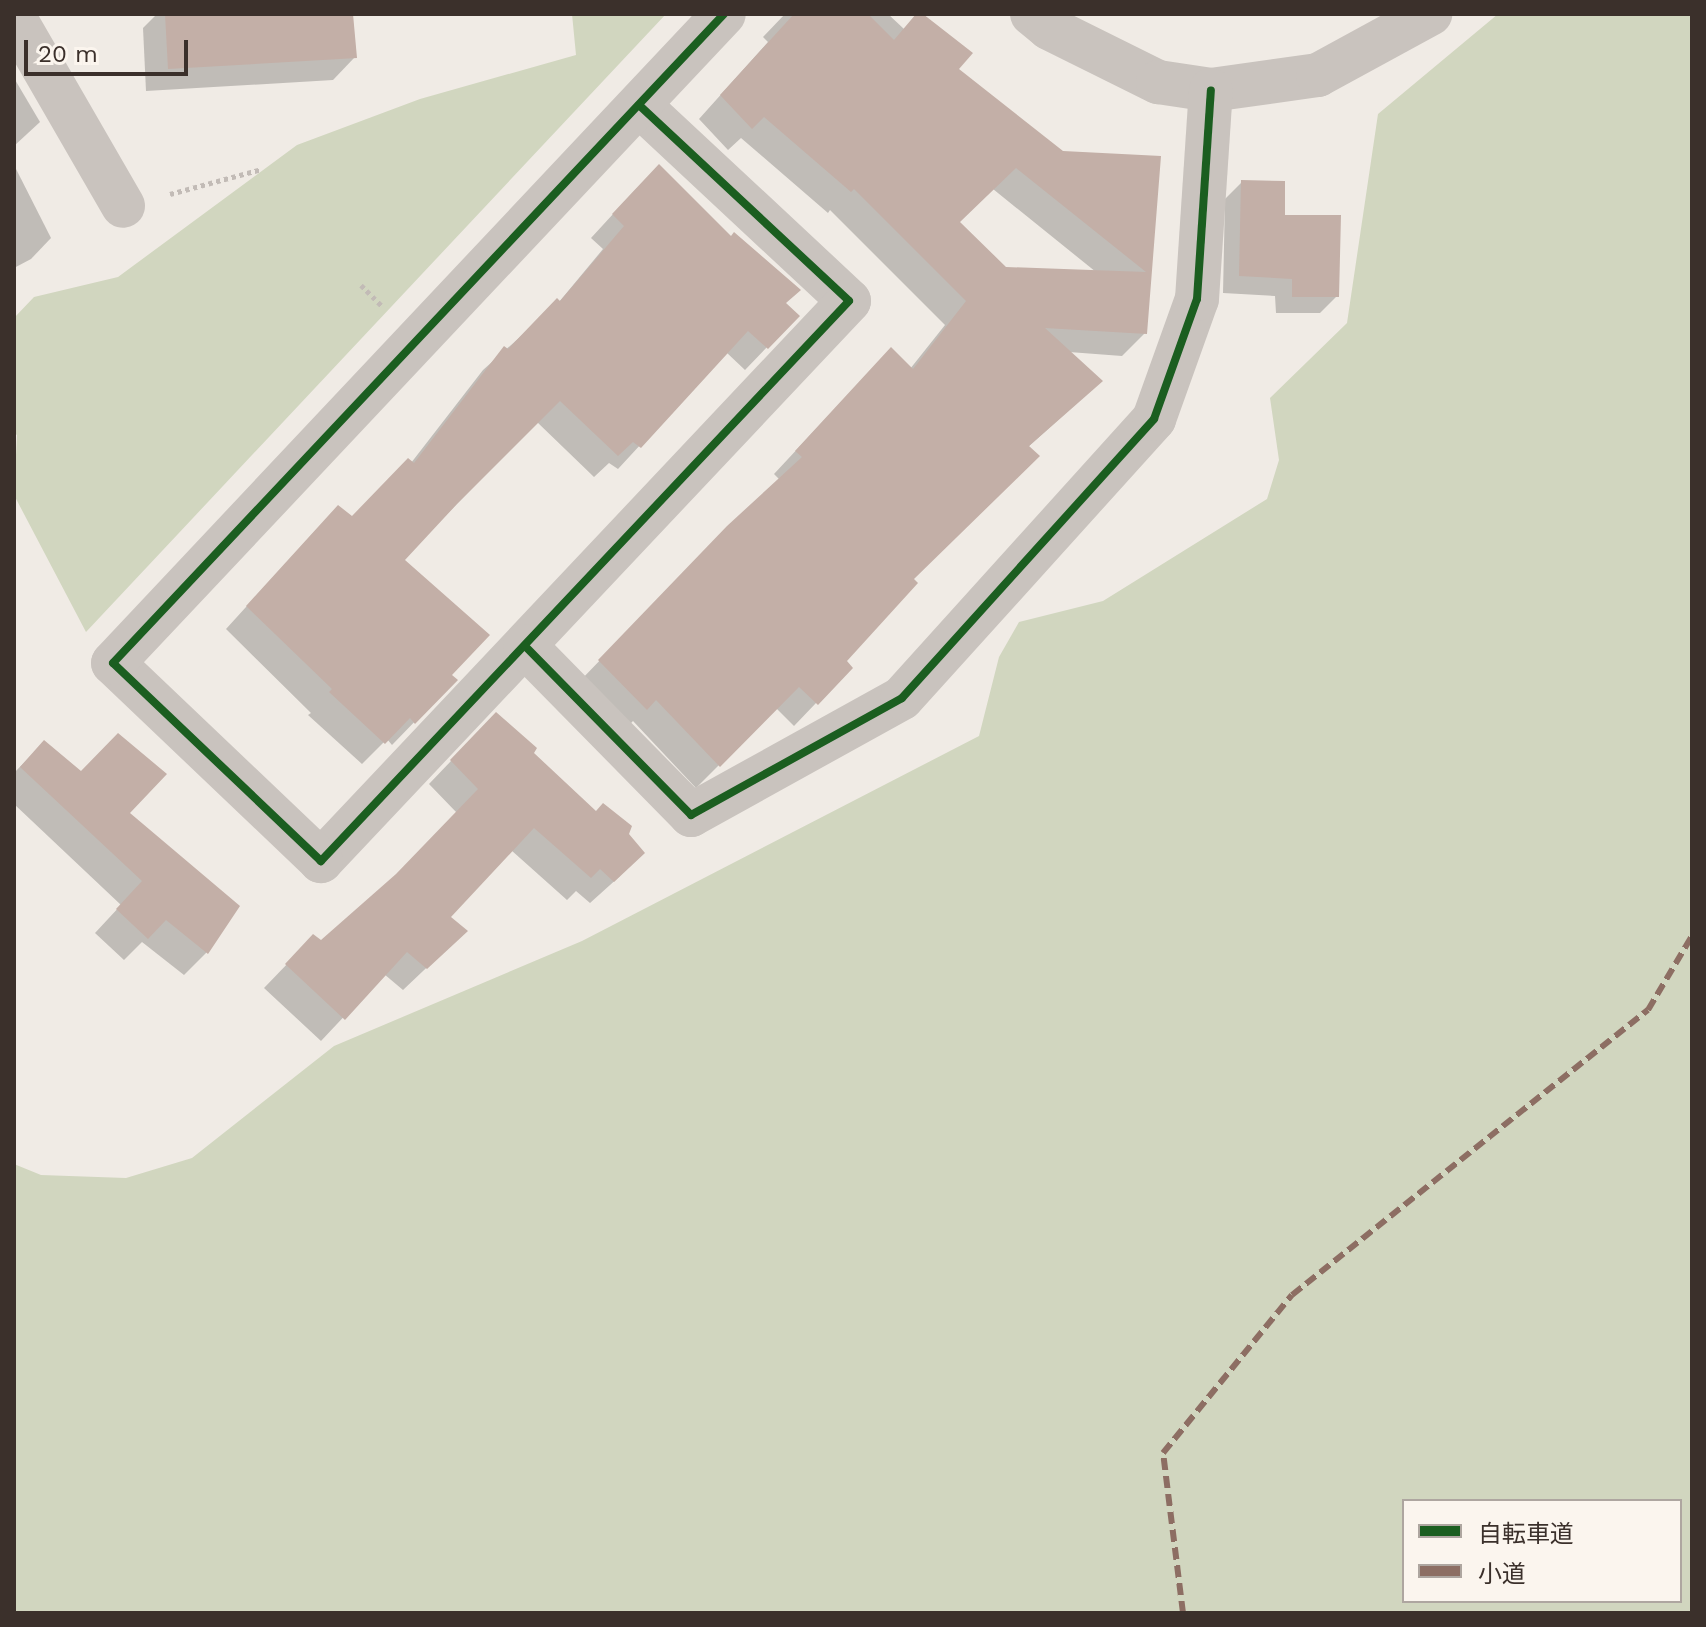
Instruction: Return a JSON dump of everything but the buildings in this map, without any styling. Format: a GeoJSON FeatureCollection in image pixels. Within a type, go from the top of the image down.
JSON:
{"type":"FeatureCollection","features":[{"type":"Feature","properties":{"kind":"street"},"geometry":{"type":"LineString","coordinates":[[639,105],[849,301],[321,861],[113,663],[724,14]]}},
{"type":"Feature","properties":{"kind":"street"},"geometry":{"type":"LineString","coordinates":[[1032,14],[1049,28],[1158,82],[1211,90],[1318,75],[1430,14]]}},
{"type":"Feature","properties":{"kind":"street"},"geometry":{"type":"LineString","coordinates":[[14,17],[123,206]]}},
{"type":"Feature","properties":{"kind":"street"},"geometry":{"type":"LineString","coordinates":[[525,646],[691,815],[902,698],[1154,419],[1197,299],[1211,90]]}},
{"type":"Feature","properties":{"kind":"path"},"geometry":{"type":"LineString","coordinates":[[123,206],[262,169]]}},
{"type":"Feature","properties":{"kind":"green space"},"geometry":{"type":"Polygon","coordinates":[[[572,14],[666,14],[86,632],[14,495],[17,435],[14,433],[14,318],[34,297],[118,277],[297,145],[420,99],[576,55],[572,14]]]}},
{"type":"Feature","properties":{"kind":"green space"},"geometry":{"type":"Polygon","coordinates":[[[1498,14],[1692,14],[1692,1613],[14,1613],[14,1164],[41,1175],[126,1178],[192,1158],[334,1046],[582,941],[979,736],[999,657],[1019,622],[1103,601],[1267,499],[1279,460],[1270,398],[1347,323],[1378,114],[1498,14]]]}},
{"type":"Feature","properties":{"kind":"marked path"},"geometry":{"type":"LineString","coordinates":[[1183,1613],[1163,1453],[1292,1295],[1648,1010],[1692,936]]}},
{"type":"Feature","properties":{"kind":"cycle path"},"geometry":{"type":"LineString","coordinates":[[639,105],[849,301],[321,861],[113,663],[724,14]]}},
{"type":"Feature","properties":{"kind":"cycle path"},"geometry":{"type":"LineString","coordinates":[[525,646],[691,815],[902,698],[1154,419],[1197,299],[1211,90]]}}]}
